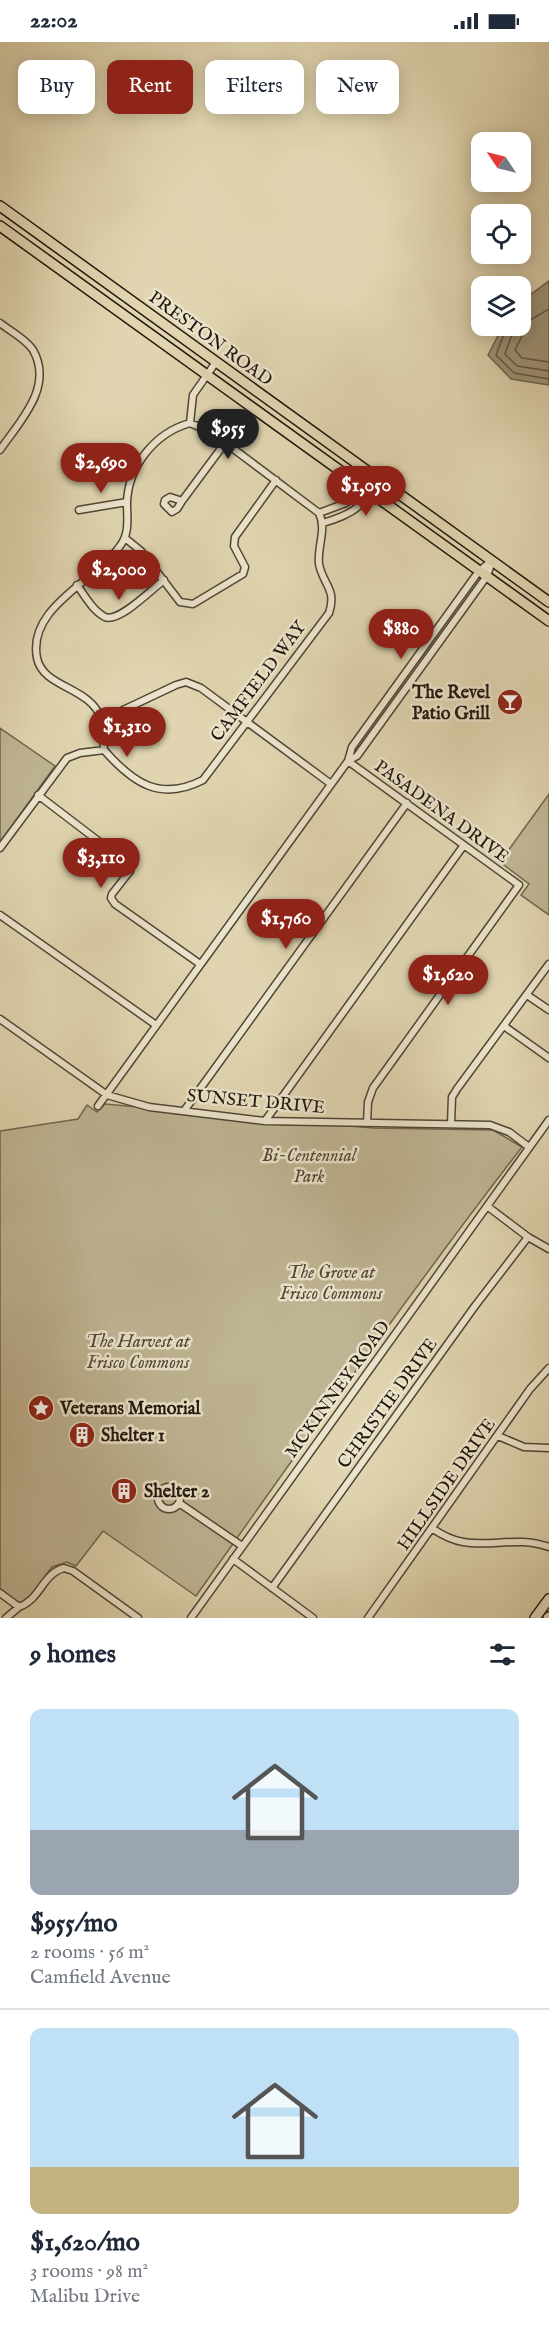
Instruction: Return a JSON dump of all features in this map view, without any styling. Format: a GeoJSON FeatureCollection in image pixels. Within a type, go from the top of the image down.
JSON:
{"type":"FeatureCollection","features":[{"type":"Feature","properties":{"kind":"main road","name":"PRESTON ROAD"},"geometry":{"type":"LineString","coordinates":[[0,206],[549,602]]}},
{"type":"Feature","properties":{"kind":"main road","name":"PRESTON ROAD"},"geometry":{"type":"LineString","coordinates":[[0,226],[549,621]]}},
{"type":"Feature","properties":{"kind":"main road"},"geometry":{"type":"LineString","coordinates":[[535,1618],[549,1599]]}},
{"type":"Feature","properties":{"kind":"street"},"geometry":{"type":"LineString","coordinates":[[0,323],[32,348],[40,379],[38,393],[33,404],[0,450]]}},
{"type":"Feature","properties":{"kind":"street"},"geometry":{"type":"LineString","coordinates":[[190,423],[193,395],[216,362]]}},
{"type":"Feature","properties":{"kind":"street"},"geometry":{"type":"LineString","coordinates":[[0,848],[68,758],[80,753],[104,750],[102,720],[85,696],[52,680],[40,667],[36,656],[39,631],[50,614],[77,585],[116,552],[125,538],[128,528],[129,482],[149,448],[178,426],[190,423],[211,432],[319,513],[346,504],[361,486],[374,476]]}},
{"type":"Feature","properties":{"kind":"street"},"geometry":{"type":"LineString","coordinates":[[182,501],[225,443]]}},
{"type":"Feature","properties":{"kind":"street"},"geometry":{"type":"LineString","coordinates":[[323,523],[350,514],[360,507],[370,492],[374,476]]}},
{"type":"Feature","properties":{"kind":"street"},"geometry":{"type":"LineString","coordinates":[[125,538],[141,551],[180,602],[190,605],[210,596],[243,574],[245,567],[234,546],[235,537],[276,480]]}},
{"type":"Feature","properties":{"kind":"street"},"geometry":{"type":"LineString","coordinates":[[79,510],[128,502]]}},
{"type":"Feature","properties":{"kind":"street","name":"CAMFIELD WAY"},"geometry":{"type":"LineString","coordinates":[[104,750],[124,771],[146,785],[163,791],[177,791],[203,780],[328,613],[332,595],[320,565],[323,523],[319,513]]}},
{"type":"Feature","properties":{"kind":"street"},"geometry":{"type":"LineString","coordinates":[[98,1107],[348,761],[352,747],[492,561]]}},
{"type":"Feature","properties":{"kind":"street"},"geometry":{"type":"LineString","coordinates":[[348,761],[357,756],[430,655],[483,573]]}},
{"type":"Feature","properties":{"kind":"street"},"geometry":{"type":"LineString","coordinates":[[77,585],[92,606],[112,619],[122,614],[164,580]]}},
{"type":"Feature","properties":{"kind":"street"},"geometry":{"type":"LineString","coordinates":[[423,650],[430,655]]}},
{"type":"Feature","properties":{"kind":"street"},"geometry":{"type":"LineString","coordinates":[[102,720],[170,687],[186,682],[201,688],[331,784]]}},
{"type":"Feature","properties":{"kind":"street","name":"PASADENA DRIVE"},"geometry":{"type":"LineString","coordinates":[[348,761],[519,885],[373,1088],[368,1102],[367,1123]]}},
{"type":"Feature","properties":{"kind":"street"},"geometry":{"type":"LineString","coordinates":[[38,795],[130,866],[130,871],[112,894],[111,898],[115,904],[200,964]]}},
{"type":"Feature","properties":{"kind":"street"},"geometry":{"type":"LineString","coordinates":[[184,1111],[407,803]]}},
{"type":"Feature","properties":{"kind":"street"},"geometry":{"type":"LineString","coordinates":[[265,1121],[464,845]]}},
{"type":"Feature","properties":{"kind":"street"},"geometry":{"type":"LineString","coordinates":[[0,915],[156,1025]]}},
{"type":"Feature","properties":{"kind":"street"},"geometry":{"type":"LineString","coordinates":[[451,1124],[452,1097],[549,964]]}},
{"type":"Feature","properties":{"kind":"street"},"geometry":{"type":"LineString","coordinates":[[527,994],[549,1010]]}},
{"type":"Feature","properties":{"kind":"street","name":"SUNSET DRIVE"},"geometry":{"type":"LineString","coordinates":[[0,1019],[107,1095],[149,1107],[265,1121],[451,1124],[496,1127],[509,1132],[530,1147]]}},
{"type":"Feature","properties":{"kind":"street"},"geometry":{"type":"LineString","coordinates":[[504,1026],[549,1058]]}},
{"type":"Feature","properties":{"kind":"street","name":"MCKINNEY ROAD"},"geometry":{"type":"LineString","coordinates":[[191,1618],[549,1120]]}},
{"type":"Feature","properties":{"kind":"street"},"geometry":{"type":"LineString","coordinates":[[487,1206],[528,1237],[549,1249]]}},
{"type":"Feature","properties":{"kind":"street","name":"CHRISTIE DRIVE"},"geometry":{"type":"LineString","coordinates":[[272,1588],[468,1316],[528,1237]]}},
{"type":"Feature","properties":{"kind":"street","name":"HILLSIDE DRIVE"},"geometry":{"type":"LineString","coordinates":[[368,1618],[530,1389],[549,1368]]}},
{"type":"Feature","properties":{"kind":"street"},"geometry":{"type":"LineString","coordinates":[[498,1436],[524,1447],[549,1448]]}},
{"type":"Feature","properties":{"kind":"street"},"geometry":{"type":"LineString","coordinates":[[179,1503],[243,1546]]}},
{"type":"Feature","properties":{"kind":"street"},"geometry":{"type":"LineString","coordinates":[[432,1529],[465,1543],[512,1540],[549,1547]]}},
{"type":"Feature","properties":{"kind":"street"},"geometry":{"type":"LineString","coordinates":[[233,1559],[313,1618]]}},
{"type":"Feature","properties":{"kind":"street"},"geometry":{"type":"LineString","coordinates":[[6,1618],[19,1607],[31,1603],[53,1572],[64,1568],[73,1571],[138,1618]]}},
{"type":"Feature","properties":{"kind":"street"},"geometry":{"type":"LineString","coordinates":[[0,1593],[19,1607]]}},
{"type":"Feature","properties":{"kind":"green space"},"geometry":{"type":"Polygon","coordinates":[[[0,728],[55,766],[0,842],[0,728]]]}},
{"type":"Feature","properties":{"kind":"green space"},"geometry":{"type":"Polygon","coordinates":[[[549,794],[549,915],[521,895],[529,884],[500,862],[549,794]]]}},
{"type":"Feature","properties":{"kind":"green space"},"geometry":{"type":"Polygon","coordinates":[[[105,1104],[373,1128],[493,1130],[522,1147],[397,1313],[196,1596],[103,1531],[76,1566],[67,1562],[52,1567],[29,1598],[20,1603],[0,1589],[0,1131],[78,1119],[87,1105],[97,1112],[105,1104]]]}},
{"type":"Feature","properties":{"kind":"water"},"geometry":{"type":"Polygon","coordinates":[[[549,281],[549,385],[511,379],[488,355],[498,336],[531,336],[531,294],[549,281]]]}},
{"type":"Feature","properties":{"kind":"place","name":"The Revel Patio Grill"},"geometry":{"type":"Point","coordinates":[510,702]}},
{"type":"Feature","properties":{"kind":"place","name":"Veterans Memorial"},"geometry":{"type":"Point","coordinates":[41,1408]}},
{"type":"Feature","properties":{"kind":"place","name":"Shelter 1"},"geometry":{"type":"Point","coordinates":[82,1435]}},
{"type":"Feature","properties":{"kind":"place","name":"Shelter 2"},"geometry":{"type":"Point","coordinates":[124,1491]}},
{"type":"Feature","properties":{"kind":"park label","name":"Bi-Centennial Park"},"geometry":{"type":"Point","coordinates":[309,1165]}},
{"type":"Feature","properties":{"kind":"park label","name":"The Grove at Frisco Commons"},"geometry":{"type":"Point","coordinates":[331,1282]}},
{"type":"Feature","properties":{"kind":"park label","name":"The Harvest at Frisco Commons"},"geometry":{"type":"Point","coordinates":[138,1351]}}]}
